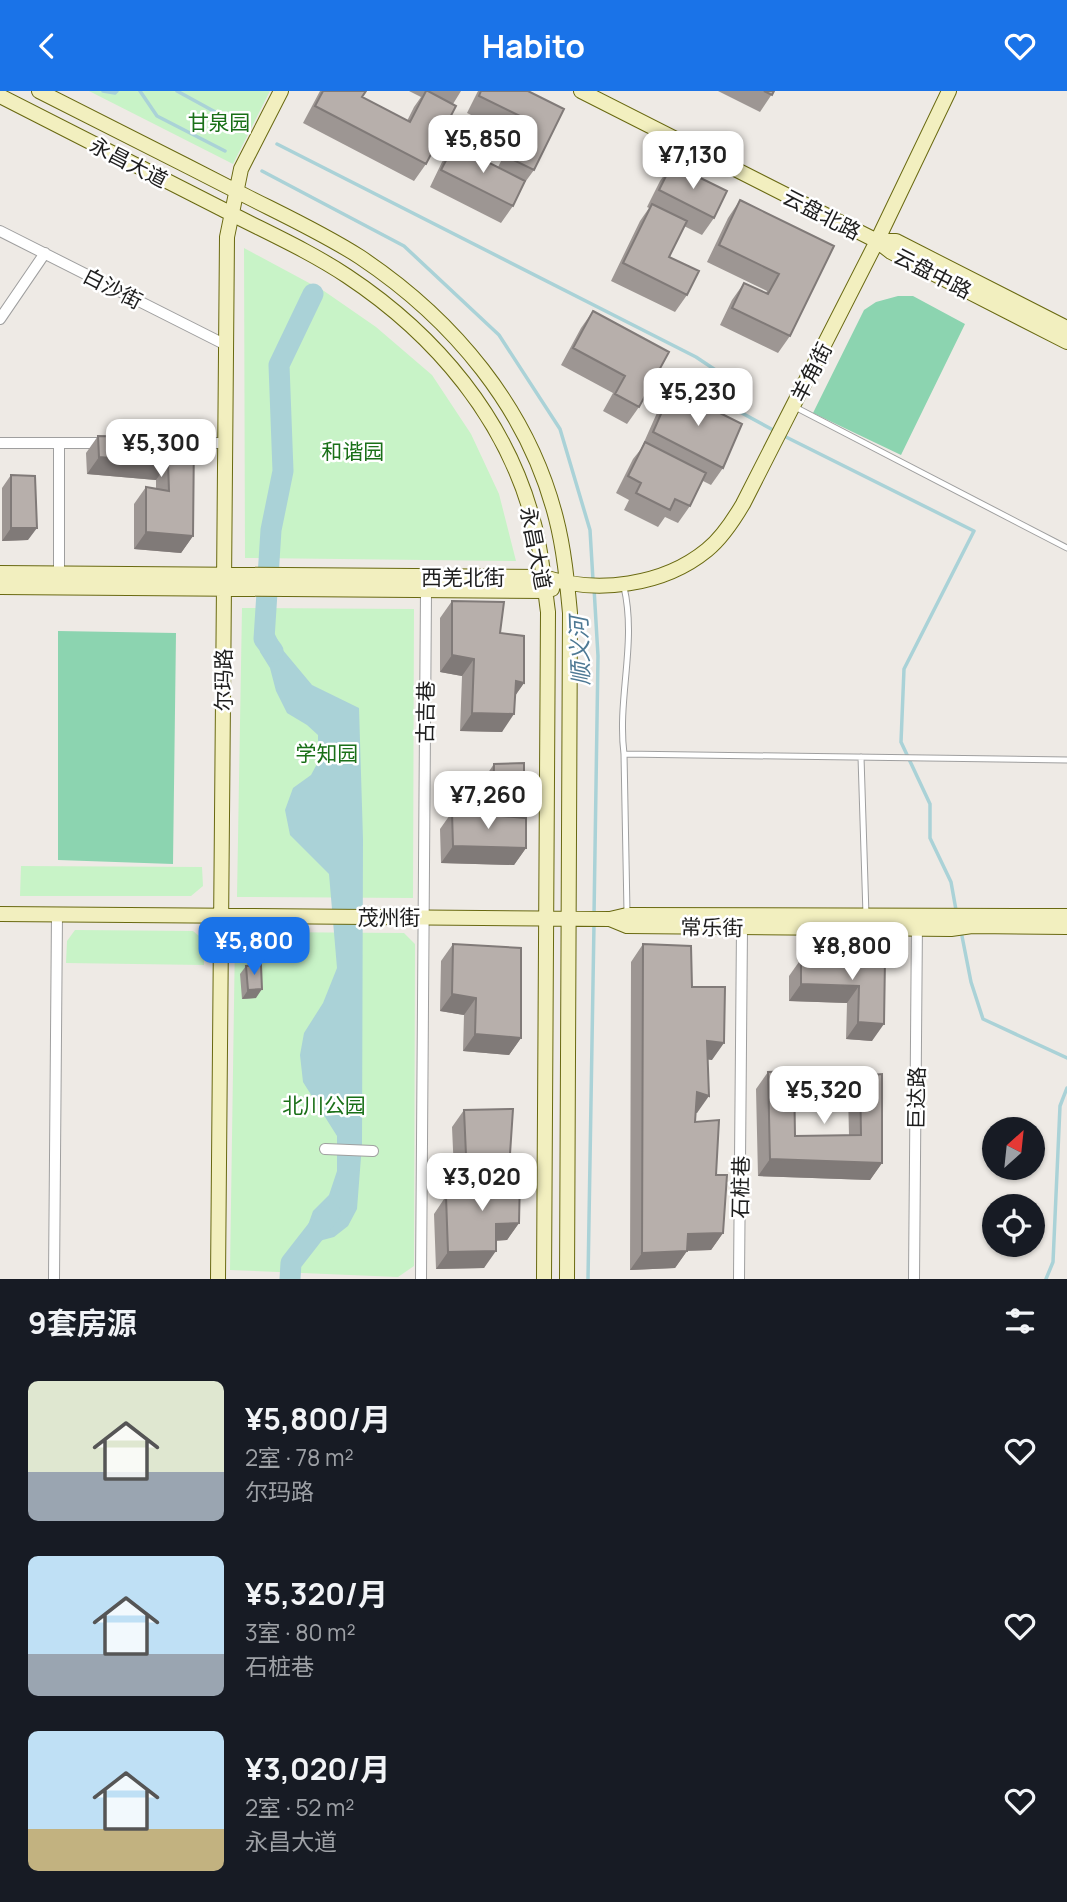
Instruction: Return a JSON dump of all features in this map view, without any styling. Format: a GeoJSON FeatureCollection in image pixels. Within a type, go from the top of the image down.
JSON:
{"type":"FeatureCollection","features":[{"type":"Feature","properties":{"kind":"main road","name":"永昌大道"},"geometry":{"type":"LineString","coordinates":[[39,91],[327,237],[421,303],[470,353],[512,413],[545,480],[556,519],[567,585],[571,664],[575,918],[567,1279]]}},
{"type":"Feature","properties":{"kind":"main road","name":"尔玛路"},"geometry":{"type":"LineString","coordinates":[[218,1279],[227,237],[241,169],[281,91]]}},
{"type":"Feature","properties":{"kind":"main road","name":"云盘北路"},"geometry":{"type":"LineString","coordinates":[[581,91],[877,241]]}},
{"type":"Feature","properties":{"kind":"main road","name":"羊角街"},"geometry":{"type":"LineString","coordinates":[[567,585],[618,584],[655,578],[675,571],[708,549],[734,519],[877,241],[949,91]]}},
{"type":"Feature","properties":{"kind":"main road","name":"永昌大道"},"geometry":{"type":"LineString","coordinates":[[0,96],[316,257],[347,276],[406,320],[453,367],[492,424],[523,488],[534,524],[545,584],[548,662],[544,1279]]}},
{"type":"Feature","properties":{"kind":"main road","name":"云盘中路"},"geometry":{"type":"LineString","coordinates":[[877,241],[896,241],[1067,328]]}},
{"type":"Feature","properties":{"kind":"main road","name":"云盘中路"},"geometry":{"type":"LineString","coordinates":[[877,241],[891,252],[1067,342]]}},
{"type":"Feature","properties":{"kind":"main road","name":"西羌北街"},"geometry":{"type":"LineString","coordinates":[[0,573],[224,582]]}},
{"type":"Feature","properties":{"kind":"main road","name":"西羌北街"},"geometry":{"type":"LineString","coordinates":[[0,587],[224,582],[567,585]]}},
{"type":"Feature","properties":{"kind":"main road","name":"西羌北街"},"geometry":{"type":"LineString","coordinates":[[278,582],[426,590],[545,584]]}},
{"type":"Feature","properties":{"kind":"main road","name":"茂州街"},"geometry":{"type":"LineString","coordinates":[[0,913],[575,918]]}},
{"type":"Feature","properties":{"kind":"main road","name":"常乐街"},"geometry":{"type":"LineString","coordinates":[[575,918],[610,919],[627,915],[866,917],[917,923]]}},
{"type":"Feature","properties":{"kind":"main road","name":"常乐街"},"geometry":{"type":"LineString","coordinates":[[610,919],[627,926],[742,927],[951,923],[1067,916]]}},
{"type":"Feature","properties":{"kind":"main road","name":"常乐街"},"geometry":{"type":"LineString","coordinates":[[972,921],[1067,927]]}},
{"type":"Feature","properties":{"kind":"street","name":"白沙街"},"geometry":{"type":"LineString","coordinates":[[0,231],[226,345]]}},
{"type":"Feature","properties":{"kind":"street"},"geometry":{"type":"LineString","coordinates":[[0,319],[45,253]]}},
{"type":"Feature","properties":{"kind":"street"},"geometry":{"type":"LineString","coordinates":[[0,443],[114,443]]}},
{"type":"Feature","properties":{"kind":"street"},"geometry":{"type":"LineString","coordinates":[[59,443],[59,574]]}},
{"type":"Feature","properties":{"kind":"street"},"geometry":{"type":"LineString","coordinates":[[169,443],[225,443]]}},
{"type":"Feature","properties":{"kind":"street","name":"古吉巷"},"geometry":{"type":"LineString","coordinates":[[421,1279],[426,590]]}},
{"type":"Feature","properties":{"kind":"street"},"geometry":{"type":"LineString","coordinates":[[54,1279],[57,914]]}},
{"type":"Feature","properties":{"kind":"street","name":"巨达路"},"geometry":{"type":"LineString","coordinates":[[914,1279],[917,923]]}},
{"type":"Feature","properties":{"kind":"street","name":"石桩巷"},"geometry":{"type":"LineString","coordinates":[[739,1279],[742,927]]}},
{"type":"Feature","properties":{"kind":"street"},"geometry":{"type":"LineString","coordinates":[[325,1149],[373,1151]]}},
{"type":"Feature","properties":{"kind":"lane"},"geometry":{"type":"LineString","coordinates":[[793,406],[1067,548]]}},
{"type":"Feature","properties":{"kind":"lane"},"geometry":{"type":"LineString","coordinates":[[618,584],[628,604],[629,639],[622,733],[627,915]]}},
{"type":"Feature","properties":{"kind":"lane"},"geometry":{"type":"LineString","coordinates":[[624,754],[1067,760]]}},
{"type":"Feature","properties":{"kind":"lane"},"geometry":{"type":"LineString","coordinates":[[862,757],[866,917]]}},
{"type":"Feature","properties":{"kind":"green space","name":"甘泉园"},"geometry":{"type":"Polygon","coordinates":[[[89,91],[270,91],[233,164],[89,91]]]}},
{"type":"Feature","properties":{"kind":"green space","name":"和谐园"},"geometry":{"type":"Polygon","coordinates":[[[244,248],[324,291],[376,327],[432,375],[471,434],[499,494],[516,561],[245,558],[244,248]]]}},
{"type":"Feature","properties":{"kind":"green space"},"geometry":{"type":"Polygon","coordinates":[[[898,296],[913,296],[965,324],[901,455],[813,413],[864,310],[876,302],[898,296]]]}},
{"type":"Feature","properties":{"kind":"green space","name":"学知园"},"geometry":{"type":"Polygon","coordinates":[[[242,608],[414,609],[413,898],[237,897],[242,608]]]}},
{"type":"Feature","properties":{"kind":"green space"},"geometry":{"type":"Polygon","coordinates":[[[58,631],[176,633],[173,864],[58,860],[58,631]]]}},
{"type":"Feature","properties":{"kind":"green space"},"geometry":{"type":"Polygon","coordinates":[[[21,866],[202,867],[203,886],[191,896],[20,896],[21,866]]]}},
{"type":"Feature","properties":{"kind":"green space"},"geometry":{"type":"Polygon","coordinates":[[[75,930],[193,931],[204,940],[204,965],[66,963],[67,941],[75,930]]]}},
{"type":"Feature","properties":{"kind":"green space","name":"北川公园"},"geometry":{"type":"Polygon","coordinates":[[[247,932],[404,933],[415,944],[414,1266],[398,1277],[230,1270],[235,938],[247,932]]]}},
{"type":"Feature","properties":{"kind":"water"},"geometry":{"type":"Polygon","coordinates":[[[271,626],[282,649],[312,685],[359,708],[363,839],[362,1144],[357,1209],[348,1226],[334,1237],[319,1241],[307,1228],[313,1211],[329,1195],[337,1171],[337,1136],[303,1082],[300,1055],[304,1033],[323,1003],[337,968],[329,874],[290,835],[285,810],[293,788],[311,775],[318,762],[318,735],[287,713],[276,691],[270,668],[260,652],[257,629],[271,626]]]}},
{"type":"Feature","properties":{"kind":"building"},"geometry":{"type":"Polygon","coordinates":[[[323,91],[366,91],[362,97],[410,122],[426,91],[456,106],[426,164],[315,106],[323,91]]]}},
{"type":"Feature","properties":{"kind":"building"},"geometry":{"type":"Polygon","coordinates":[[[481,91],[528,91],[564,109],[534,170],[507,157],[526,119],[479,96],[481,91]]]}},
{"type":"Feature","properties":{"kind":"building"},"geometry":{"type":"Polygon","coordinates":[[[454,145],[525,181],[513,206],[441,170],[454,145]]]}},
{"type":"Feature","properties":{"kind":"building"},"geometry":{"type":"Polygon","coordinates":[[[672,164],[727,191],[714,218],[659,190],[672,164]]]}},
{"type":"Feature","properties":{"kind":"building"},"geometry":{"type":"Polygon","coordinates":[[[740,200],[834,246],[790,336],[732,308],[744,283],[768,294],[779,274],[719,245],[740,200]]]}},
{"type":"Feature","properties":{"kind":"building"},"geometry":{"type":"Polygon","coordinates":[[[652,204],[687,221],[669,257],[699,271],[687,295],[623,263],[652,204]]]}},
{"type":"Feature","properties":{"kind":"building"},"geometry":{"type":"Polygon","coordinates":[[[593,311],[669,352],[639,407],[615,394],[625,376],[573,348],[593,311]]]}},
{"type":"Feature","properties":{"kind":"building"},"geometry":{"type":"Polygon","coordinates":[[[672,389],[742,424],[723,468],[653,432],[672,389]]]}},
{"type":"Feature","properties":{"kind":"building"},"geometry":{"type":"Polygon","coordinates":[[[98,436],[194,438],[193,536],[146,532],[146,487],[169,491],[168,463],[99,457],[98,436]]]}},
{"type":"Feature","properties":{"kind":"building"},"geometry":{"type":"Polygon","coordinates":[[[645,442],[706,473],[690,506],[675,499],[670,510],[636,493],[641,483],[628,476],[645,442]]]}},
{"type":"Feature","properties":{"kind":"building"},"geometry":{"type":"Polygon","coordinates":[[[11,475],[35,476],[37,528],[11,528],[11,475]]]}},
{"type":"Feature","properties":{"kind":"building"},"geometry":{"type":"Polygon","coordinates":[[[452,601],[504,602],[500,633],[524,636],[524,683],[516,681],[514,714],[472,713],[474,659],[452,655],[452,601]]]}},
{"type":"Feature","properties":{"kind":"building"},"geometry":{"type":"Polygon","coordinates":[[[524,763],[524,816],[493,815],[494,764],[524,763]]]}},
{"type":"Feature","properties":{"kind":"building"},"geometry":{"type":"Polygon","coordinates":[[[452,812],[526,818],[526,848],[453,846],[452,812]]]}},
{"type":"Feature","properties":{"kind":"building"},"geometry":{"type":"Polygon","coordinates":[[[453,944],[521,948],[521,1038],[475,1034],[476,998],[452,994],[453,944]]]}},
{"type":"Feature","properties":{"kind":"building"},"geometry":{"type":"Polygon","coordinates":[[[643,944],[691,946],[692,987],[725,987],[724,1043],[707,1041],[709,1096],[697,1092],[695,1122],[719,1120],[716,1175],[727,1175],[723,1233],[688,1234],[687,1251],[642,1253],[643,944]]]}},
{"type":"Feature","properties":{"kind":"building"},"geometry":{"type":"Polygon","coordinates":[[[801,959],[885,959],[884,1024],[858,1022],[859,986],[801,984],[801,959]]]}},
{"type":"Feature","properties":{"kind":"building"},"geometry":{"type":"Polygon","coordinates":[[[261,965],[262,989],[248,990],[246,966],[261,965]]]}},
{"type":"Feature","properties":{"kind":"building"},"geometry":{"type":"Polygon","coordinates":[[[794,1071],[795,1136],[861,1135],[860,1076],[882,1074],[882,1163],[770,1159],[768,1072],[794,1071]]]}},
{"type":"Feature","properties":{"kind":"building"},"geometry":{"type":"Polygon","coordinates":[[[513,1109],[510,1154],[466,1155],[464,1110],[513,1109]]]}},
{"type":"Feature","properties":{"kind":"building"},"geometry":{"type":"Polygon","coordinates":[[[471,1176],[520,1178],[519,1223],[496,1224],[496,1251],[448,1252],[446,1196],[469,1196],[471,1176]]]}},
{"type":"Feature","properties":{"kind":"waterway"},"geometry":{"type":"LineString","coordinates":[[103,91],[117,91]]}},
{"type":"Feature","properties":{"kind":"waterway","name":"顺义河"},"geometry":{"type":"LineString","coordinates":[[140,91],[157,116],[225,151]]}},
{"type":"Feature","properties":{"kind":"waterway"},"geometry":{"type":"LineString","coordinates":[[177,91],[239,125]]}},
{"type":"Feature","properties":{"kind":"waterway"},"geometry":{"type":"LineString","coordinates":[[277,144],[696,357],[717,371],[740,412],[775,431]]}},
{"type":"Feature","properties":{"kind":"waterway","name":"顺义河"},"geometry":{"type":"LineString","coordinates":[[262,171],[404,246],[499,335],[560,429],[590,530],[593,580]]}},
{"type":"Feature","properties":{"kind":"waterway"},"geometry":{"type":"LineString","coordinates":[[273,651],[264,639],[271,530],[283,471],[279,365],[313,294]]}},
{"type":"Feature","properties":{"kind":"waterway"},"geometry":{"type":"LineString","coordinates":[[782,435],[974,531],[904,669],[901,742],[930,804],[930,838],[951,882],[956,910]]}},
{"type":"Feature","properties":{"kind":"waterway","name":"顺义河"},"geometry":{"type":"LineString","coordinates":[[594,588],[598,656],[594,916]]}},
{"type":"Feature","properties":{"kind":"waterway","name":"顺义河"},"geometry":{"type":"LineString","coordinates":[[588,1279],[594,924]]}},
{"type":"Feature","properties":{"kind":"waterway"},"geometry":{"type":"LineString","coordinates":[[961,931],[971,982],[983,1019],[1067,1058]]}},
{"type":"Feature","properties":{"kind":"waterway"},"geometry":{"type":"LineString","coordinates":[[1046,1279],[1053,1262],[1060,1106],[1067,1088]]}},
{"type":"Feature","properties":{"kind":"waterway"},"geometry":{"type":"LineString","coordinates":[[290,1279],[291,1263],[330,1213]]}}]}
